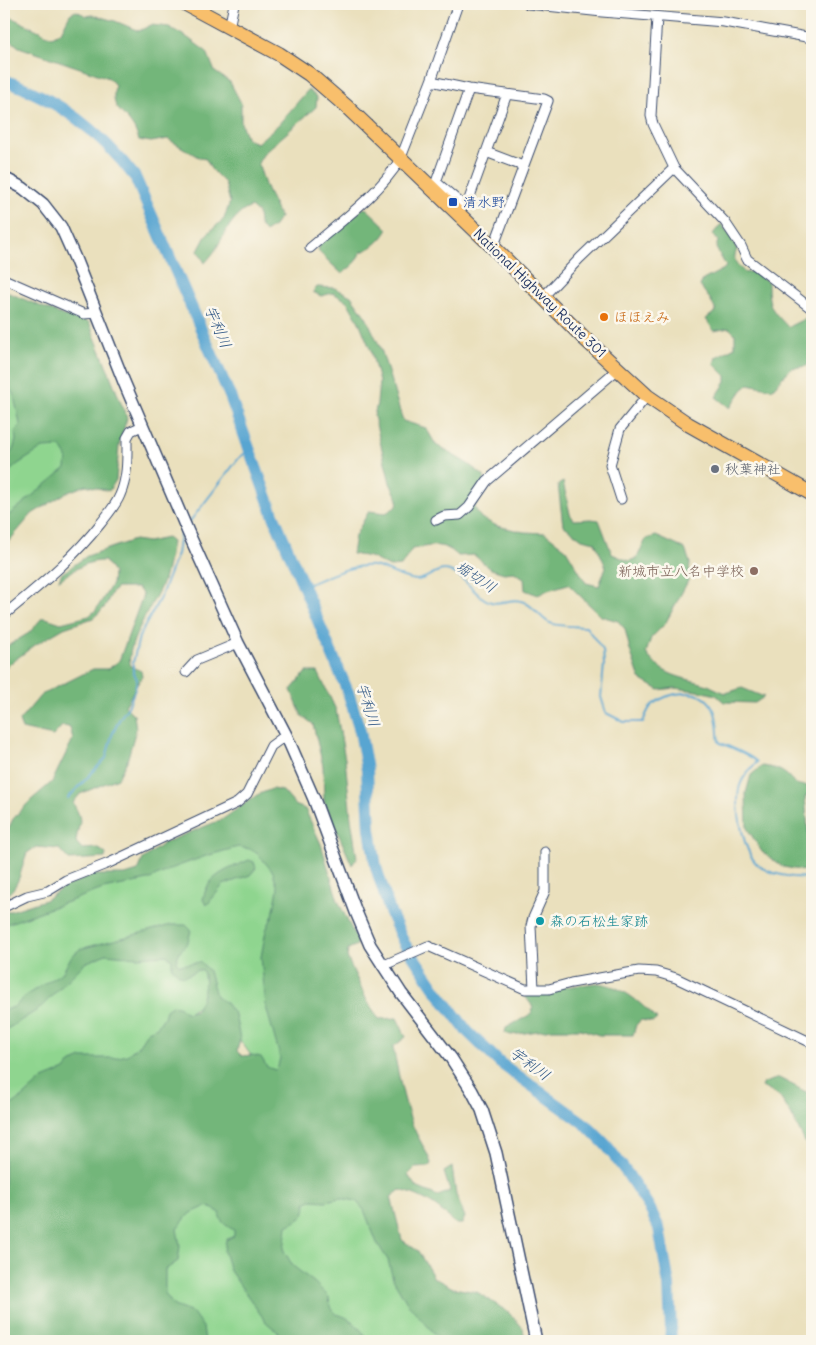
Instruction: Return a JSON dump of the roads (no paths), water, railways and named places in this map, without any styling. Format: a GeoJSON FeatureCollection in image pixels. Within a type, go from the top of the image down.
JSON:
{"type":"FeatureCollection","features":[{"type":"Feature","properties":{"kind":"highway","name":"National Highway Route 301"},"geometry":{"type":"LineString","coordinates":[[186,4],[279,54],[309,74],[347,107],[647,396],[688,424],[812,494]]}},
{"type":"Feature","properties":{"kind":"street"},"geometry":{"type":"LineString","coordinates":[[229,28],[234,4]]}},
{"type":"Feature","properties":{"kind":"street"},"geometry":{"type":"LineString","coordinates":[[310,248],[363,202],[400,160],[432,81],[458,4]]}},
{"type":"Feature","properties":{"kind":"street"},"geometry":{"type":"LineString","coordinates":[[528,4],[724,22],[812,38]]}},
{"type":"Feature","properties":{"kind":"street"},"geometry":{"type":"LineString","coordinates":[[657,17],[651,116],[674,168],[725,222],[747,259],[812,308]]}},
{"type":"Feature","properties":{"kind":"street"},"geometry":{"type":"LineString","coordinates":[[432,81],[469,89],[544,99],[548,102],[496,240],[492,246]]}},
{"type":"Feature","properties":{"kind":"street"},"geometry":{"type":"LineString","coordinates":[[469,89],[436,182],[464,206],[468,202],[507,94]]}},
{"type":"Feature","properties":{"kind":"street"},"geometry":{"type":"LineString","coordinates":[[486,152],[523,166]]}},
{"type":"Feature","properties":{"kind":"street"},"geometry":{"type":"LineString","coordinates":[[543,297],[594,244],[674,168]]}},
{"type":"Feature","properties":{"kind":"street"},"geometry":{"type":"LineString","coordinates":[[4,178],[23,188],[43,204],[61,226],[142,426],[188,532],[238,643],[286,735],[314,799],[370,945],[401,993],[451,1058],[482,1110],[496,1153],[536,1341]]}},
{"type":"Feature","properties":{"kind":"street"},"geometry":{"type":"LineString","coordinates":[[4,280],[84,314],[96,313]]}},
{"type":"Feature","properties":{"kind":"street"},"geometry":{"type":"LineString","coordinates":[[436,520],[444,516],[460,515],[469,507],[487,481],[618,369]]}},
{"type":"Feature","properties":{"kind":"street"},"geometry":{"type":"LineString","coordinates":[[621,499],[610,465],[620,429],[647,396]]}},
{"type":"Feature","properties":{"kind":"street"},"geometry":{"type":"LineString","coordinates":[[4,615],[56,572],[87,542],[109,513],[120,496],[124,482],[128,438],[131,432],[142,426]]}},
{"type":"Feature","properties":{"kind":"street"},"geometry":{"type":"LineString","coordinates":[[186,672],[197,660],[238,643]]}},
{"type":"Feature","properties":{"kind":"street"},"geometry":{"type":"LineString","coordinates":[[4,907],[27,896],[48,891],[66,880],[109,864],[238,803],[247,794],[271,746],[286,735]]}},
{"type":"Feature","properties":{"kind":"street"},"geometry":{"type":"LineString","coordinates":[[534,989],[531,926],[545,891],[545,852]]}},
{"type":"Feature","properties":{"kind":"street"},"geometry":{"type":"LineString","coordinates":[[382,966],[426,947],[435,948],[510,984],[525,989],[549,989],[571,983],[639,971],[656,972],[676,978],[812,1043]]}},
{"type":"Feature","properties":{"kind":"waterway","name":"宇利川"},"geometry":{"type":"LineString","coordinates":[[4,80],[43,97],[77,119],[108,145],[135,177],[230,396],[273,514],[348,692],[360,731],[367,770],[370,829],[376,867],[390,912],[404,943],[467,1031],[500,1063],[585,1124],[607,1146],[627,1173],[649,1207],[659,1228],[669,1285],[670,1341]]}},
{"type":"Feature","properties":{"kind":"waterway"},"geometry":{"type":"LineString","coordinates":[[188,524],[239,458],[249,450]]}},
{"type":"Feature","properties":{"kind":"waterway"},"geometry":{"type":"LineString","coordinates":[[68,798],[106,758],[112,735],[128,707],[137,679],[133,672],[133,663],[139,637],[161,596],[177,554],[180,534],[182,532]]}},
{"type":"Feature","properties":{"kind":"waterway","name":"堀切川"},"geometry":{"type":"LineString","coordinates":[[304,586],[355,567],[379,567],[406,578],[417,580],[438,571],[447,570],[457,575],[485,600],[498,603],[514,600],[521,601],[529,605],[552,624],[586,627],[603,650],[604,664],[601,697],[606,713],[624,722],[643,722],[652,705],[667,696],[684,693],[693,694],[701,696],[708,701],[716,716],[719,742],[744,753],[757,762],[742,780],[738,801],[741,825],[747,848],[752,857],[757,864],[768,871],[791,877],[812,877]]}},
{"type":"Feature","properties":{"kind":"place","name":"清水野"},"geometry":{"type":"Point","coordinates":[453,202]}},
{"type":"Feature","properties":{"kind":"place","name":"ほほえみ"},"geometry":{"type":"Point","coordinates":[604,317]}},
{"type":"Feature","properties":{"kind":"place","name":"秋葉神社"},"geometry":{"type":"Point","coordinates":[715,469]}},
{"type":"Feature","properties":{"kind":"place","name":"新城市立八名中学校"},"geometry":{"type":"Point","coordinates":[754,571]}},
{"type":"Feature","properties":{"kind":"place","name":"森の石松生家跡"},"geometry":{"type":"Point","coordinates":[540,921]}}]}
